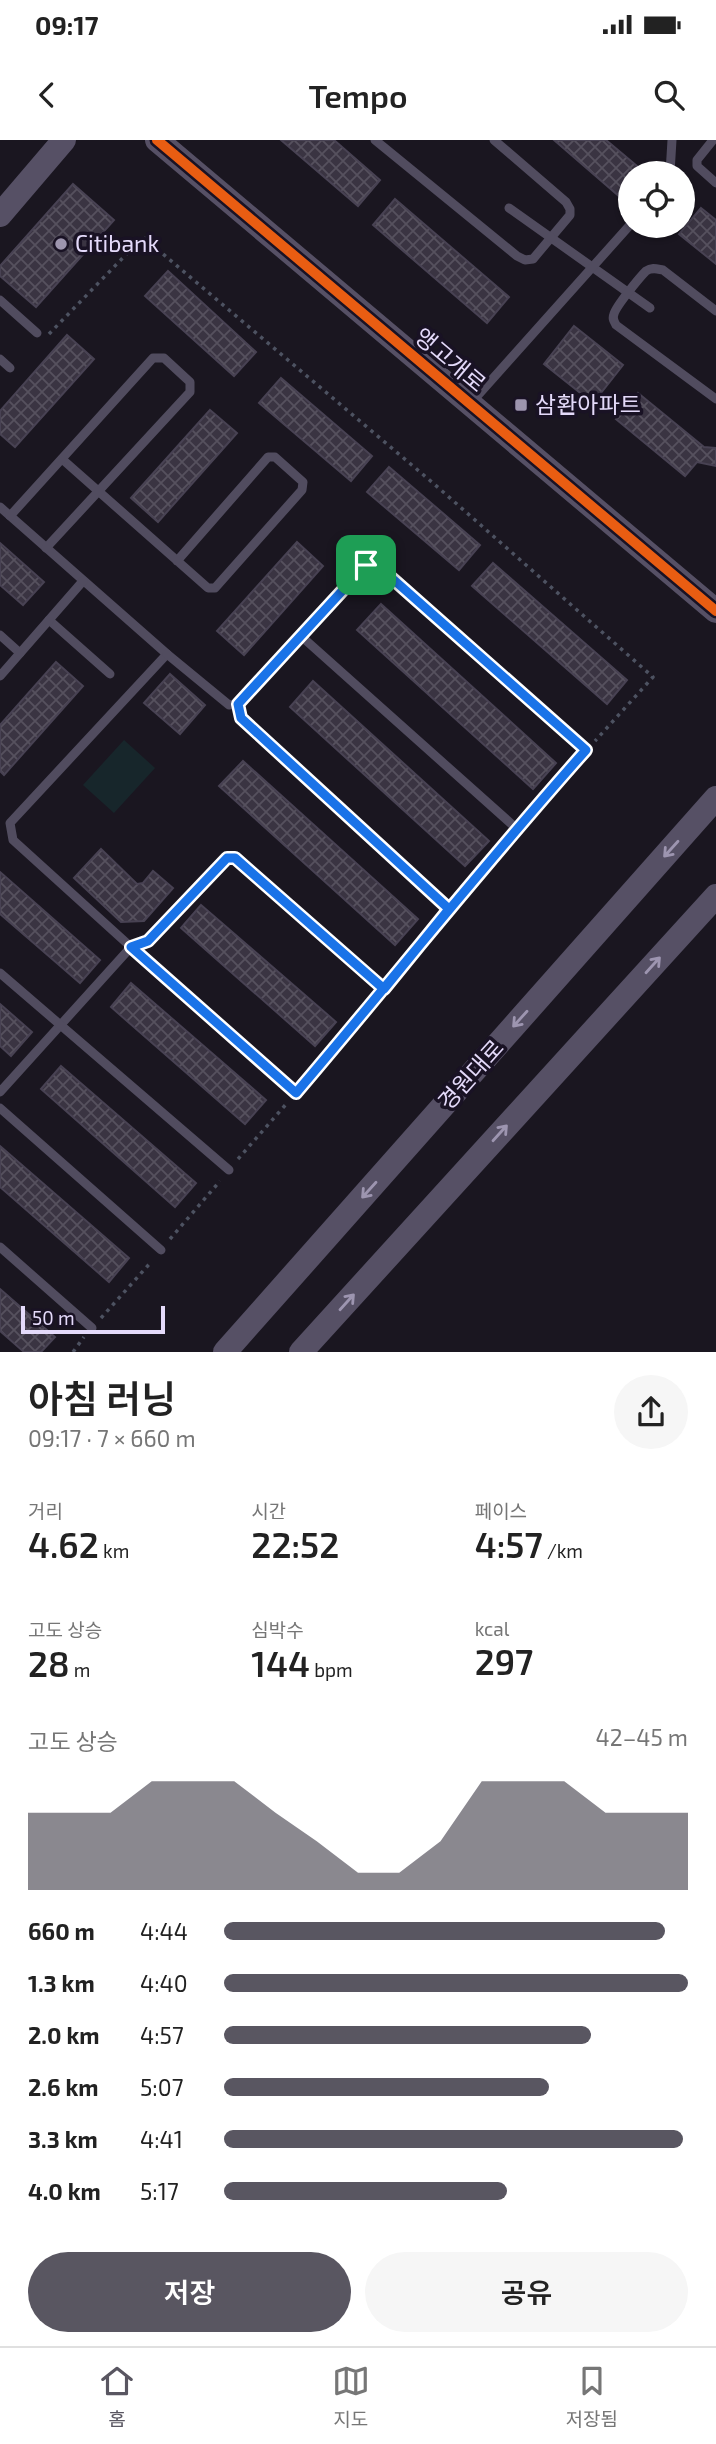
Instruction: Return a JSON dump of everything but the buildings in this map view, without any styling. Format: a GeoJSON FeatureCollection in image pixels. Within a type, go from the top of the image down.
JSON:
{"type":"FeatureCollection","features":[{"type":"Feature","properties":{"kind":"main road"},"geometry":{"type":"LineString","coordinates":[[0,215],[64,140]]}},
{"type":"Feature","properties":{"kind":"main road","name":"앵고개로"},"geometry":{"type":"LineString","coordinates":[[157,140],[716,611]]}},
{"type":"Feature","properties":{"kind":"main road","name":"경원대로"},"geometry":{"type":"LineString","coordinates":[[225,1352],[716,798]]}},
{"type":"Feature","properties":{"kind":"main road"},"geometry":{"type":"LineString","coordinates":[[301,1352],[716,896]]}},
{"type":"Feature","properties":{"kind":"lane"},"geometry":{"type":"LineString","coordinates":[[375,140],[517,256],[526,260],[533,259],[570,215],[570,209],[566,202],[494,140]]}},
{"type":"Feature","properties":{"kind":"lane"},"geometry":{"type":"LineString","coordinates":[[671,161],[672,140]]}},
{"type":"Feature","properties":{"kind":"lane"},"geometry":{"type":"LineString","coordinates":[[713,140],[697,160],[697,166],[716,183]]}},
{"type":"Feature","properties":{"kind":"lane"},"geometry":{"type":"LineString","coordinates":[[509,208],[650,308]]}},
{"type":"Feature","properties":{"kind":"lane"},"geometry":{"type":"LineString","coordinates":[[470,404],[619,238]]}},
{"type":"Feature","properties":{"kind":"lane"},"geometry":{"type":"LineString","coordinates":[[716,311],[663,270],[653,268],[646,271],[613,318],[616,325],[716,399]]}},
{"type":"Feature","properties":{"kind":"lane"},"geometry":{"type":"LineString","coordinates":[[0,300],[37,333]]}},
{"type":"Feature","properties":{"kind":"lane"},"geometry":{"type":"LineString","coordinates":[[10,516],[153,358],[164,358],[190,382],[190,392],[46,548]]}},
{"type":"Feature","properties":{"kind":"lane"},"geometry":{"type":"LineString","coordinates":[[0,359],[10,368]]}},
{"type":"Feature","properties":{"kind":"lane"},"geometry":{"type":"LineString","coordinates":[[62,458],[98,491],[177,561],[208,588],[215,588],[302,490],[303,482],[275,457],[268,457],[177,561]]}},
{"type":"Feature","properties":{"kind":"lane"},"geometry":{"type":"LineString","coordinates":[[0,507],[229,705],[238,704],[366,565],[377,565],[586,750]]}},
{"type":"Feature","properties":{"kind":"lane"},"geometry":{"type":"LineString","coordinates":[[0,676],[83,581]]}},
{"type":"Feature","properties":{"kind":"lane"},"geometry":{"type":"LineString","coordinates":[[49,620],[110,674]]}},
{"type":"Feature","properties":{"kind":"lane"},"geometry":{"type":"LineString","coordinates":[[0,635],[20,653]]}},
{"type":"Feature","properties":{"kind":"lane"},"geometry":{"type":"LineString","coordinates":[[301,636],[516,828]]}},
{"type":"Feature","properties":{"kind":"lane"},"geometry":{"type":"LineString","coordinates":[[167,654],[5,822],[13,840],[296,1093]]}},
{"type":"Feature","properties":{"kind":"lane"},"geometry":{"type":"LineString","coordinates":[[238,704],[241,718],[449,909]]}},
{"type":"Feature","properties":{"kind":"lane"},"geometry":{"type":"LineString","coordinates":[[0,1092],[131,947],[148,941],[227,858],[235,858],[384,989]]}},
{"type":"Feature","properties":{"kind":"lane"},"geometry":{"type":"LineString","coordinates":[[0,973],[229,1170]]}},
{"type":"Feature","properties":{"kind":"lane"},"geometry":{"type":"LineString","coordinates":[[0,1108],[161,1250]]}},
{"type":"Feature","properties":{"kind":"lane"},"geometry":{"type":"LineString","coordinates":[[0,1247],[92,1328]]}},
{"type":"Feature","properties":{"kind":"path"},"geometry":{"type":"LineString","coordinates":[[37,333],[45,338],[143,237],[423,474],[653,677],[516,828],[384,989],[73,1352]]}},
{"type":"Feature","properties":{"kind":"shaded area"},"geometry":{"type":"Polygon","coordinates":[[[124,740],[155,768],[114,813],[83,785],[124,740]]]}},
{"type":"Feature","properties":{"kind":"cycle path"},"geometry":{"type":"LineString","coordinates":[[157,140],[716,611]]}},
{"type":"Feature","properties":{"kind":"place","name":"Citibank"},"geometry":{"type":"Point","coordinates":[61,244]}},
{"type":"Feature","properties":{"kind":"place","name":"삼환아파트"},"geometry":{"type":"Point","coordinates":[521,405]}},
{"type":"Feature","properties":{"kind":"route"},"geometry":{"type":"LineString","coordinates":[[366,565],[238,704],[241,718],[449,909],[384,989],[235,858],[227,858],[148,941],[131,947],[296,1093],[384,989],[516,828],[586,750],[377,565],[366,565]]}}]}
